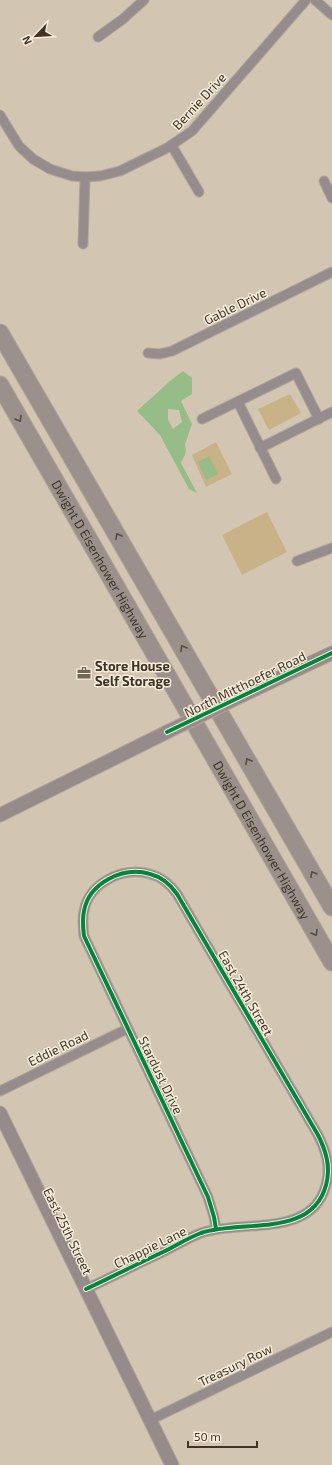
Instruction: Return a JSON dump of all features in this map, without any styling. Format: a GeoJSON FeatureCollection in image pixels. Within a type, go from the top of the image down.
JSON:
{"type":"FeatureCollection","features":[{"type":"Feature","properties":{"kind":"highway","name":"Dwight D Eisenhower Highway"},"geometry":{"type":"LineString","coordinates":[[0,333],[332,908]]}},
{"type":"Feature","properties":{"kind":"highway","name":"Dwight D Eisenhower Highway"},"geometry":{"type":"LineString","coordinates":[[0,385],[332,962]]}},
{"type":"Feature","properties":{"kind":"street"},"geometry":{"type":"LineString","coordinates":[[98,37],[124,19],[144,0]]}},
{"type":"Feature","properties":{"kind":"street","name":"Bernie Drive"},"geometry":{"type":"LineString","coordinates":[[0,115],[16,142],[33,159],[50,169],[60,173],[84,177],[100,176],[120,171],[172,146],[194,129],[306,0]]}},
{"type":"Feature","properties":{"kind":"street"},"geometry":{"type":"LineString","coordinates":[[315,0],[332,15]]}},
{"type":"Feature","properties":{"kind":"street"},"geometry":{"type":"LineString","coordinates":[[172,146],[199,192]]}},
{"type":"Feature","properties":{"kind":"street"},"geometry":{"type":"LineString","coordinates":[[83,244],[84,177]]}},
{"type":"Feature","properties":{"kind":"street"},"geometry":{"type":"LineString","coordinates":[[324,181],[332,198]]}},
{"type":"Feature","properties":{"kind":"street","name":"Gable Drive"},"geometry":{"type":"LineString","coordinates":[[148,353],[156,354],[169,352],[332,272]]}},
{"type":"Feature","properties":{"kind":"street"},"geometry":{"type":"LineString","coordinates":[[202,419],[296,373],[319,419]]}},
{"type":"Feature","properties":{"kind":"street"},"geometry":{"type":"LineString","coordinates":[[238,402],[276,479]]}},
{"type":"Feature","properties":{"kind":"street"},"geometry":{"type":"LineString","coordinates":[[260,448],[332,412]]}},
{"type":"Feature","properties":{"kind":"street"},"geometry":{"type":"LineString","coordinates":[[298,561],[332,548]]}},
{"type":"Feature","properties":{"kind":"street","name":"North Mitthoefer Road"},"geometry":{"type":"LineString","coordinates":[[0,815],[167,732],[332,653]]}},
{"type":"Feature","properties":{"kind":"street","name":"East 24th Street"},"geometry":{"type":"LineString","coordinates":[[118,875],[132,872],[150,873],[165,881],[177,894],[318,1135],[326,1152],[328,1161]]}},
{"type":"Feature","properties":{"kind":"street","name":"Stardust Drive"},"geometry":{"type":"LineString","coordinates":[[118,875],[104,882],[91,894],[84,910],[82,923],[86,944],[208,1197],[216,1230]]}},
{"type":"Feature","properties":{"kind":"street","name":"Eddie Road"},"geometry":{"type":"LineString","coordinates":[[0,1091],[127,1029]]}},
{"type":"Feature","properties":{"kind":"street","name":"East 25th Street"},"geometry":{"type":"LineString","coordinates":[[0,1113],[172,1465]]}},
{"type":"Feature","properties":{"kind":"street","name":"Chappie Lane"},"geometry":{"type":"LineString","coordinates":[[86,1289],[196,1236],[216,1230],[284,1222],[297,1219],[305,1215],[318,1203],[324,1191],[328,1178],[328,1161]]}},
{"type":"Feature","properties":{"kind":"street","name":"Treasury Row"},"geometry":{"type":"LineString","coordinates":[[150,1420],[332,1332]]}},
{"type":"Feature","properties":{"kind":"shaded area"},"geometry":{"type":"Polygon","coordinates":[[[183,371],[192,378],[192,394],[181,401],[192,424],[185,444],[186,452],[181,463],[197,493],[189,489],[160,435],[137,411],[183,371]],[[168,409],[168,420],[173,429],[182,422],[179,410],[168,409]]]}},
{"type":"Feature","properties":{"kind":"shaded area"},"geometry":{"type":"Polygon","coordinates":[[[290,394],[301,413],[269,430],[258,409],[290,394]]]}},
{"type":"Feature","properties":{"kind":"shaded area"},"geometry":{"type":"Polygon","coordinates":[[[216,442],[232,474],[206,487],[192,455],[216,442]]]}},
{"type":"Feature","properties":{"kind":"shaded area"},"geometry":{"type":"Polygon","coordinates":[[[209,456],[218,474],[206,480],[198,462],[209,456]]]}},
{"type":"Feature","properties":{"kind":"shaded area"},"geometry":{"type":"Polygon","coordinates":[[[267,512],[287,552],[242,575],[222,535],[267,512]]]}},
{"type":"Feature","properties":{"kind":"cycle path"},"geometry":{"type":"LineString","coordinates":[[167,732],[332,653]]}},
{"type":"Feature","properties":{"kind":"cycle path"},"geometry":{"type":"LineString","coordinates":[[86,1289],[201,1233],[217,1229],[273,1224],[291,1220],[306,1213],[318,1202],[326,1185],[328,1172],[327,1159],[318,1135],[177,894],[165,881],[154,875],[140,872],[129,872],[109,879],[93,892],[87,901],[84,911],[84,936],[208,1197],[216,1229]]}},
{"type":"Feature","properties":{"kind":"place","name":"Store House Self Storage"},"geometry":{"type":"Point","coordinates":[84,673]}}]}
